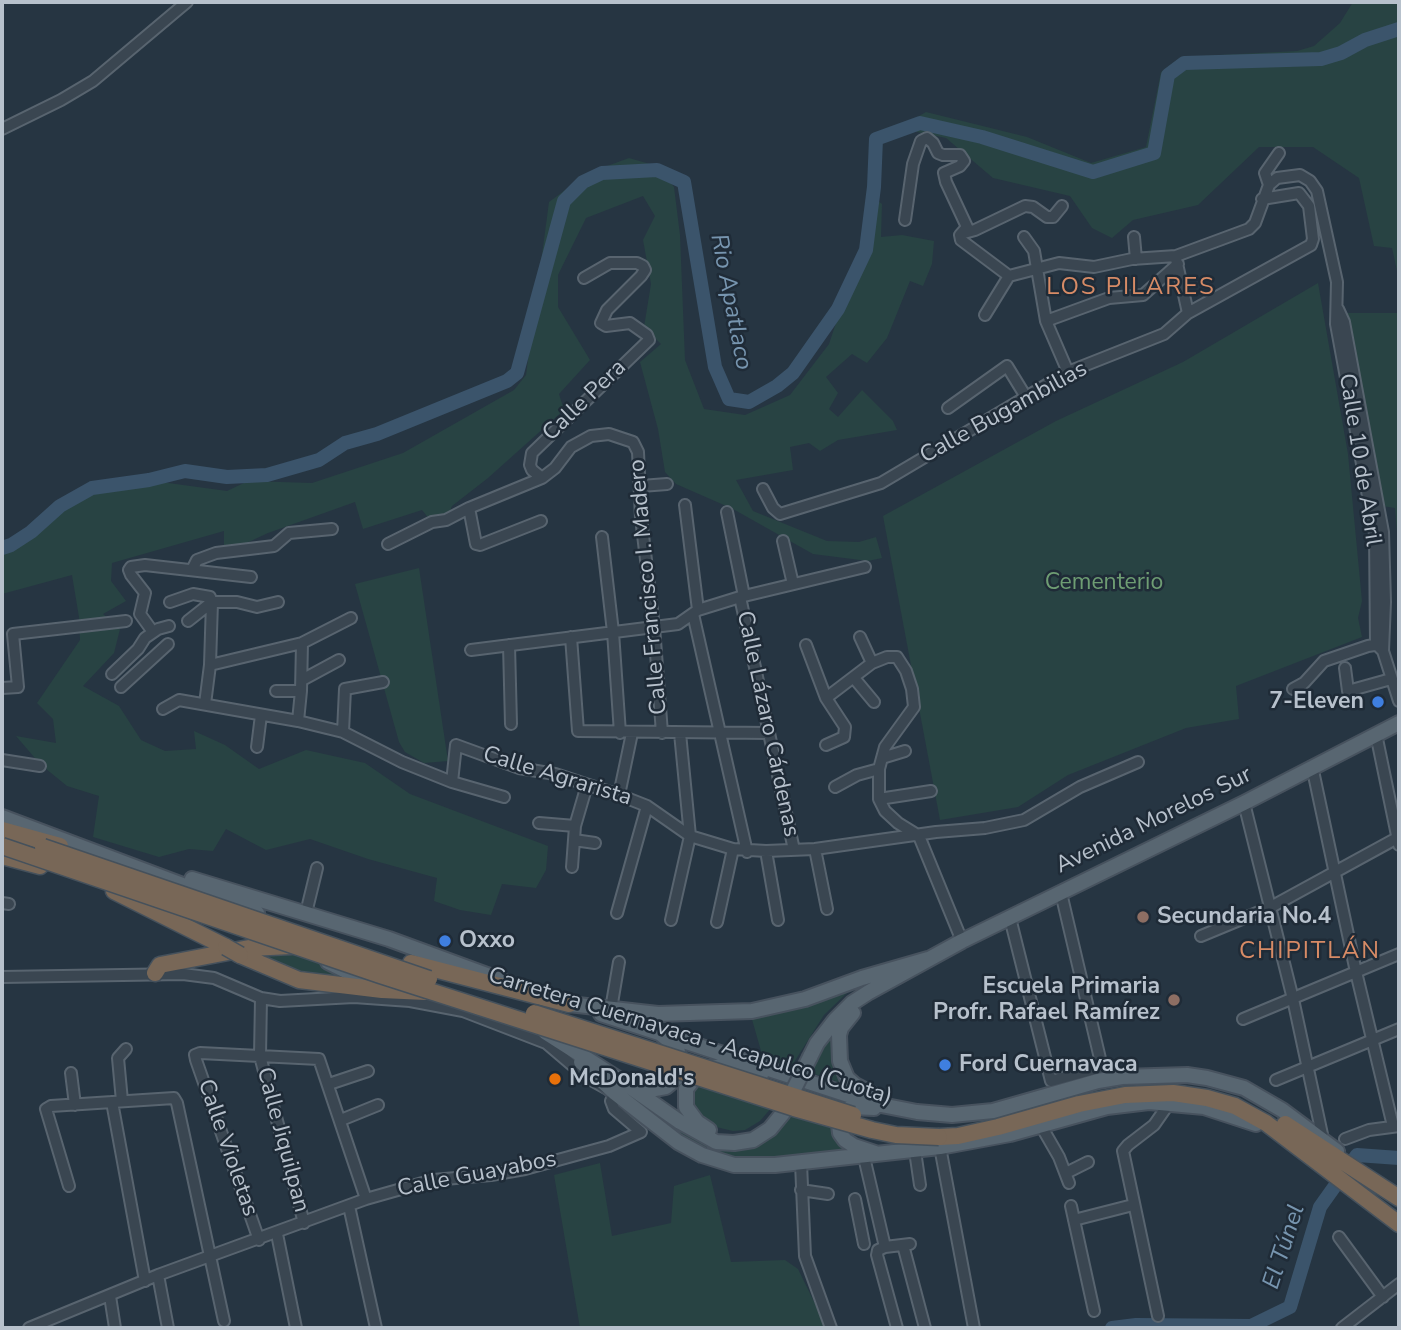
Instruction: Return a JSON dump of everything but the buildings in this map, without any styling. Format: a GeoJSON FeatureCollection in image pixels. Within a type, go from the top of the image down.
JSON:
{"type":"FeatureCollection","features":[{"type":"Feature","properties":{"kind":"highway"},"geometry":{"type":"LineString","coordinates":[[2,830],[114,865],[192,906],[248,929],[301,946],[249,948],[160,965],[155,973]]}},
{"type":"Feature","properties":{"kind":"highway","name":"Carretera Cuernavaca - Acapulco (Cuota)"},"geometry":{"type":"LineString","coordinates":[[2,836],[75,857],[393,967],[853,1115],[924,1128],[982,1127],[1103,1098],[1173,1093],[1235,1106],[1249,1112],[1295,1143],[1322,1148]]}},
{"type":"Feature","properties":{"kind":"highway","name":"Carretera Cuernavaca - Acapulco (Cuota)"},"geometry":{"type":"LineString","coordinates":[[2,846],[380,975],[611,1051],[850,1125],[896,1135],[958,1136],[1126,1084],[1187,1084],[1243,1099],[1362,1172],[1399,1198]]}},
{"type":"Feature","properties":{"kind":"highway"},"geometry":{"type":"LineString","coordinates":[[2,856],[122,893],[233,951],[299,980],[382,990],[426,992]]}},
{"type":"Feature","properties":{"kind":"highway"},"geometry":{"type":"LineString","coordinates":[[411,963],[569,1004]]}},
{"type":"Feature","properties":{"kind":"highway"},"geometry":{"type":"LineString","coordinates":[[1322,1148],[1399,1224]]}},
{"type":"Feature","properties":{"kind":"main road","name":"Avenida Morelos Sur"},"geometry":{"type":"LineString","coordinates":[[928,959],[1399,723]]}},
{"type":"Feature","properties":{"kind":"main road"},"geometry":{"type":"LineString","coordinates":[[2,817],[101,852],[269,918],[344,971],[370,980],[426,992],[490,1002],[521,1016],[618,1086],[678,1142],[719,1161],[750,1166],[915,1151],[1010,1134],[1107,1107],[1170,1102],[1204,1107],[1236,1116],[1295,1143]]}},
{"type":"Feature","properties":{"kind":"main road"},"geometry":{"type":"LineString","coordinates":[[101,852],[306,913],[569,1004],[876,1104],[917,1112]]}},
{"type":"Feature","properties":{"kind":"main road"},"geometry":{"type":"LineString","coordinates":[[569,1004],[658,1014],[752,1010],[805,999],[928,959]]}},
{"type":"Feature","properties":{"kind":"main road"},"geometry":{"type":"LineString","coordinates":[[806,1056],[852,1003],[928,959]]}},
{"type":"Feature","properties":{"kind":"main road"},"geometry":{"type":"LineString","coordinates":[[618,1086],[716,1142],[753,1140],[770,1129],[819,1029],[846,998],[886,972]]}},
{"type":"Feature","properties":{"kind":"main road"},"geometry":{"type":"LineString","coordinates":[[899,1108],[847,1078],[839,1062],[838,1044],[841,1028],[853,1013],[902,975]]}},
{"type":"Feature","properties":{"kind":"main road"},"geometry":{"type":"LineString","coordinates":[[410,1001],[426,992]]}},
{"type":"Feature","properties":{"kind":"main road"},"geometry":{"type":"LineString","coordinates":[[618,1086],[655,1089],[666,1087],[679,1076],[681,1060],[678,1052],[659,1032]]}},
{"type":"Feature","properties":{"kind":"main road"},"geometry":{"type":"LineString","coordinates":[[779,1111],[753,1132],[727,1136],[705,1128],[690,1115],[684,1098],[686,1089],[696,1076],[705,1069],[723,1066],[800,1086],[824,1096],[840,1133],[854,1146],[881,1155]]}},
{"type":"Feature","properties":{"kind":"main road"},"geometry":{"type":"LineString","coordinates":[[840,1133],[841,1117],[851,1107],[970,1115],[1098,1081],[1122,1077],[1187,1075],[1244,1088],[1282,1110],[1322,1148]]}},
{"type":"Feature","properties":{"kind":"street"},"geometry":{"type":"LineString","coordinates":[[2,129],[61,100],[93,80],[187,2]]}},
{"type":"Feature","properties":{"kind":"street"},"geometry":{"type":"LineString","coordinates":[[905,220],[913,164],[922,141],[927,138],[938,153],[960,155],[964,161],[960,166],[944,173],[967,227],[962,236]]}},
{"type":"Feature","properties":{"kind":"street"},"geometry":{"type":"LineString","coordinates":[[1046,321],[1109,298],[1143,295],[1177,260],[1249,229],[1255,223],[1269,185],[1265,173],[1279,153]]}},
{"type":"Feature","properties":{"kind":"street","name":"Calle 10 de Abril"},"geometry":{"type":"LineString","coordinates":[[1269,185],[1277,178],[1300,175],[1310,181],[1317,191],[1337,282],[1336,324],[1376,534],[1381,646],[1399,701]]}},
{"type":"Feature","properties":{"kind":"street","name":"Calle Bugambilias"},"geometry":{"type":"LineString","coordinates":[[763,489],[773,508],[780,514],[881,483],[1068,372],[1164,334],[1188,313],[1311,245],[1313,239],[1309,206],[1299,193],[1262,199]]}},
{"type":"Feature","properties":{"kind":"street"},"geometry":{"type":"LineString","coordinates":[[962,236],[1026,206],[1034,207],[1047,217],[1053,217],[1062,206]]}},
{"type":"Feature","properties":{"kind":"street"},"geometry":{"type":"LineString","coordinates":[[962,236],[1009,276]]}},
{"type":"Feature","properties":{"kind":"street"},"geometry":{"type":"LineString","coordinates":[[1024,237],[1034,251],[1046,321],[1068,372]]}},
{"type":"Feature","properties":{"kind":"street"},"geometry":{"type":"LineString","coordinates":[[1134,237],[1136,259]]}},
{"type":"Feature","properties":{"kind":"street"},"geometry":{"type":"LineString","coordinates":[[987,313],[1009,276],[1036,268],[1059,263],[1094,267],[1136,259],[1177,260]]}},
{"type":"Feature","properties":{"kind":"street"},"geometry":{"type":"LineString","coordinates":[[1177,260],[1188,313]]}},
{"type":"Feature","properties":{"kind":"street","name":"Calle Pera"},"geometry":{"type":"LineString","coordinates":[[584,278],[610,263],[637,262],[643,266],[645,270],[641,276],[607,310],[601,323],[606,326],[630,323],[647,335],[649,340],[531,453],[530,465],[542,478],[571,447],[591,436],[609,434],[634,442]]}},
{"type":"Feature","properties":{"kind":"street"},"geometry":{"type":"LineString","coordinates":[[948,408],[1007,366],[1026,397]]}},
{"type":"Feature","properties":{"kind":"street","name":"Calle Francisco I. Madero"},"geometry":{"type":"LineString","coordinates":[[634,442],[639,453],[641,519],[654,627],[662,733]]}},
{"type":"Feature","properties":{"kind":"street"},"geometry":{"type":"LineString","coordinates":[[388,544],[432,522],[446,520],[542,478]]}},
{"type":"Feature","properties":{"kind":"street"},"geometry":{"type":"LineString","coordinates":[[641,486],[667,484]]}},
{"type":"Feature","properties":{"kind":"street"},"geometry":{"type":"LineString","coordinates":[[685,505],[696,612],[747,852]]}},
{"type":"Feature","properties":{"kind":"street"},"geometry":{"type":"LineString","coordinates":[[469,508],[476,544],[480,545],[541,521]]}},
{"type":"Feature","properties":{"kind":"street","name":"Calle Lázaro Cárdenas"},"geometry":{"type":"LineString","coordinates":[[727,512],[794,850]]}},
{"type":"Feature","properties":{"kind":"street"},"geometry":{"type":"LineString","coordinates":[[192,570],[197,560],[216,553],[274,546],[289,533],[332,529]]}},
{"type":"Feature","properties":{"kind":"street"},"geometry":{"type":"LineString","coordinates":[[602,537],[626,733],[619,795]]}},
{"type":"Feature","properties":{"kind":"street"},"geometry":{"type":"LineString","coordinates":[[783,541],[793,584]]}},
{"type":"Feature","properties":{"kind":"street"},"geometry":{"type":"LineString","coordinates":[[153,632],[140,614],[145,593],[129,570],[131,567],[145,565],[251,577]]}},
{"type":"Feature","properties":{"kind":"street"},"geometry":{"type":"LineString","coordinates":[[471,650],[678,624],[696,612],[742,596],[865,566]]}},
{"type":"Feature","properties":{"kind":"street"},"geometry":{"type":"LineString","coordinates":[[178,569],[182,576],[191,577],[197,594]]}},
{"type":"Feature","properties":{"kind":"street"},"geometry":{"type":"LineString","coordinates":[[170,602],[197,594],[211,600],[257,607],[278,601]]}},
{"type":"Feature","properties":{"kind":"street"},"geometry":{"type":"LineString","coordinates":[[188,621],[211,600]]}},
{"type":"Feature","properties":{"kind":"street"},"geometry":{"type":"LineString","coordinates":[[205,704],[210,665],[211,600]]}},
{"type":"Feature","properties":{"kind":"street"},"geometry":{"type":"LineString","coordinates":[[210,665],[302,643],[351,618]]}},
{"type":"Feature","properties":{"kind":"street"},"geometry":{"type":"LineString","coordinates":[[2,688],[18,687],[13,634],[126,621]]}},
{"type":"Feature","properties":{"kind":"street"},"geometry":{"type":"LineString","coordinates":[[112,674],[138,649],[145,638],[169,626]]}},
{"type":"Feature","properties":{"kind":"street"},"geometry":{"type":"LineString","coordinates":[[571,637],[578,731],[769,733]]}},
{"type":"Feature","properties":{"kind":"street"},"geometry":{"type":"LineString","coordinates":[[860,637],[872,663]]}},
{"type":"Feature","properties":{"kind":"street"},"geometry":{"type":"LineString","coordinates":[[298,722],[302,686],[302,643]]}},
{"type":"Feature","properties":{"kind":"street"},"geometry":{"type":"LineString","coordinates":[[121,687],[167,645]]}},
{"type":"Feature","properties":{"kind":"street"},"geometry":{"type":"LineString","coordinates":[[509,645],[511,724]]}},
{"type":"Feature","properties":{"kind":"street"},"geometry":{"type":"LineString","coordinates":[[806,645],[826,698],[845,727],[844,737],[826,745]]}},
{"type":"Feature","properties":{"kind":"street"},"geometry":{"type":"LineString","coordinates":[[1293,689],[1304,683],[1324,662],[1381,646]]}},
{"type":"Feature","properties":{"kind":"street"},"geometry":{"type":"LineString","coordinates":[[826,698],[872,663],[887,657],[897,657],[906,671],[914,707],[885,747],[880,764],[879,799],[885,811],[919,836],[962,942]]}},
{"type":"Feature","properties":{"kind":"street"},"geometry":{"type":"LineString","coordinates":[[276,691],[302,686],[339,660]]}},
{"type":"Feature","properties":{"kind":"street"},"geometry":{"type":"LineString","coordinates":[[1345,668],[1348,691],[1391,679]]}},
{"type":"Feature","properties":{"kind":"street"},"geometry":{"type":"LineString","coordinates":[[854,678],[874,702]]}},
{"type":"Feature","properties":{"kind":"street"},"geometry":{"type":"LineString","coordinates":[[343,732],[345,689],[383,682]]}},
{"type":"Feature","properties":{"kind":"street","name":"Calle Agrarista"},"geometry":{"type":"LineString","coordinates":[[163,709],[179,700],[343,732],[402,762],[452,782],[456,745],[519,768],[555,774],[619,795],[647,806],[690,836],[747,852],[815,849],[985,828],[1024,820],[1080,787],[1138,762]]}},
{"type":"Feature","properties":{"kind":"street"},"geometry":{"type":"LineString","coordinates":[[257,747],[261,715]]}},
{"type":"Feature","properties":{"kind":"street","name":"Calle Francisco I. Madero"},"geometry":{"type":"LineString","coordinates":[[671,920],[690,836],[680,733]]}},
{"type":"Feature","properties":{"kind":"street"},"geometry":{"type":"LineString","coordinates":[[1201,936],[1271,907],[1399,840],[1376,734]]}},
{"type":"Feature","properties":{"kind":"street"},"geometry":{"type":"LineString","coordinates":[[835,787],[905,751]]}},
{"type":"Feature","properties":{"kind":"street"},"geometry":{"type":"LineString","coordinates":[[2,761],[40,766]]}},
{"type":"Feature","properties":{"kind":"street"},"geometry":{"type":"LineString","coordinates":[[1312,766],[1372,1041],[1396,1126],[1369,1130],[1345,1139]]}},
{"type":"Feature","properties":{"kind":"street"},"geometry":{"type":"LineString","coordinates":[[452,782],[504,797]]}},
{"type":"Feature","properties":{"kind":"street"},"geometry":{"type":"LineString","coordinates":[[572,867],[575,826],[587,785]]}},
{"type":"Feature","properties":{"kind":"street"},"geometry":{"type":"LineString","coordinates":[[879,799],[930,791]]}},
{"type":"Feature","properties":{"kind":"street"},"geometry":{"type":"LineString","coordinates":[[1244,803],[1293,999],[1322,1148]]}},
{"type":"Feature","properties":{"kind":"street"},"geometry":{"type":"LineString","coordinates":[[617,913],[647,806]]}},
{"type":"Feature","properties":{"kind":"street"},"geometry":{"type":"LineString","coordinates":[[539,823],[575,826]]}},
{"type":"Feature","properties":{"kind":"street"},"geometry":{"type":"LineString","coordinates":[[574,840],[596,842]]}},
{"type":"Feature","properties":{"kind":"street"},"geometry":{"type":"LineString","coordinates":[[717,922],[733,849]]}},
{"type":"Feature","properties":{"kind":"street"},"geometry":{"type":"LineString","coordinates":[[815,849],[827,909]]}},
{"type":"Feature","properties":{"kind":"street"},"geometry":{"type":"LineString","coordinates":[[766,851],[778,920]]}},
{"type":"Feature","properties":{"kind":"street"},"geometry":{"type":"LineString","coordinates":[[306,913],[317,868]]}},
{"type":"Feature","properties":{"kind":"street"},"geometry":{"type":"LineString","coordinates":[[1010,918],[1051,1081],[1102,1067],[1060,893]]}},
{"type":"Feature","properties":{"kind":"street"},"geometry":{"type":"LineString","coordinates":[[1243,1019],[1399,954]]}},
{"type":"Feature","properties":{"kind":"street"},"geometry":{"type":"LineString","coordinates":[[611,1009],[618,962]]}},
{"type":"Feature","properties":{"kind":"street"},"geometry":{"type":"LineString","coordinates":[[2,977],[183,974],[214,978],[261,998],[280,1001],[354,997],[410,1001],[463,1011],[528,1035],[546,1043],[586,1077],[618,1086]]}},
{"type":"Feature","properties":{"kind":"street","name":"Calle Jiquilpan"},"geometry":{"type":"LineString","coordinates":[[261,998],[260,1056],[304,1223]]}},
{"type":"Feature","properties":{"kind":"street"},"geometry":{"type":"LineString","coordinates":[[1276,1080],[1399,1029]]}},
{"type":"Feature","properties":{"kind":"street"},"geometry":{"type":"LineString","coordinates":[[126,1049],[118,1058],[117,1102],[145,1281]]}},
{"type":"Feature","properties":{"kind":"street","name":"Calle Jiquilpan"},"geometry":{"type":"LineString","coordinates":[[195,1055],[260,1056]]}},
{"type":"Feature","properties":{"kind":"street","name":"Calle Violetas"},"geometry":{"type":"LineString","coordinates":[[195,1055],[259,1240]]}},
{"type":"Feature","properties":{"kind":"street"},"geometry":{"type":"LineString","coordinates":[[260,1056],[319,1059],[366,1199]]}},
{"type":"Feature","properties":{"kind":"street"},"geometry":{"type":"LineString","coordinates":[[329,1084],[368,1071]]}},
{"type":"Feature","properties":{"kind":"street"},"geometry":{"type":"LineString","coordinates":[[71,1073],[75,1105]]}},
{"type":"Feature","properties":{"kind":"street","name":"Calle Guayabos"},"geometry":{"type":"LineString","coordinates":[[29,1328],[158,1275],[366,1199],[433,1180],[525,1169],[635,1137],[641,1132],[637,1126],[614,1109],[611,1101],[618,1086]]}},
{"type":"Feature","properties":{"kind":"street"},"geometry":{"type":"LineString","coordinates":[[69,1186],[46,1109],[51,1106],[174,1098],[224,1321]]}},
{"type":"Feature","properties":{"kind":"street"},"geometry":{"type":"LineString","coordinates":[[1157,1316],[1123,1151],[1154,1125],[1170,1102]]}},
{"type":"Feature","properties":{"kind":"street"},"geometry":{"type":"LineString","coordinates":[[341,1120],[378,1105]]}},
{"type":"Feature","properties":{"kind":"street"},"geometry":{"type":"LineString","coordinates":[[1040,1124],[1068,1178],[1088,1162]]}},
{"type":"Feature","properties":{"kind":"street"},"geometry":{"type":"LineString","coordinates":[[940,1147],[974,1328]]}},
{"type":"Feature","properties":{"kind":"street"},"geometry":{"type":"LineString","coordinates":[[915,1151],[920,1185]]}},
{"type":"Feature","properties":{"kind":"street"},"geometry":{"type":"LineString","coordinates":[[864,1157],[882,1249]]}},
{"type":"Feature","properties":{"kind":"street"},"geometry":{"type":"LineString","coordinates":[[801,1163],[807,1267],[831,1328]]}},
{"type":"Feature","properties":{"kind":"street"},"geometry":{"type":"LineString","coordinates":[[801,1190],[828,1194]]}},
{"type":"Feature","properties":{"kind":"street"},"geometry":{"type":"LineString","coordinates":[[855,1199],[864,1244]]}},
{"type":"Feature","properties":{"kind":"street"},"geometry":{"type":"LineString","coordinates":[[1074,1220],[1133,1205]]}},
{"type":"Feature","properties":{"kind":"street"},"geometry":{"type":"LineString","coordinates":[[349,1206],[376,1328]]}},
{"type":"Feature","properties":{"kind":"street"},"geometry":{"type":"LineString","coordinates":[[1071,1206],[1094,1311]]}},
{"type":"Feature","properties":{"kind":"street"},"geometry":{"type":"LineString","coordinates":[[860,1228],[879,1224]]}},
{"type":"Feature","properties":{"kind":"street"},"geometry":{"type":"LineString","coordinates":[[276,1234],[296,1328]]}},
{"type":"Feature","properties":{"kind":"street"},"geometry":{"type":"LineString","coordinates":[[1339,1237],[1383,1297]]}},
{"type":"Feature","properties":{"kind":"street"},"geometry":{"type":"LineString","coordinates":[[897,1328],[877,1255],[882,1249],[906,1245],[925,1328]]}},
{"type":"Feature","properties":{"kind":"street"},"geometry":{"type":"LineString","coordinates":[[158,1275],[168,1328]]}},
{"type":"Feature","properties":{"kind":"street"},"geometry":{"type":"LineString","coordinates":[[1342,1328],[1399,1283]]}},
{"type":"Feature","properties":{"kind":"street"},"geometry":{"type":"LineString","coordinates":[[110,1296],[116,1328]]}},
{"type":"Feature","properties":{"kind":"green space"},"geometry":{"type":"Polygon","coordinates":[[[1353,2],[1399,2],[1399,280],[1392,248],[1374,246],[1359,178],[1313,147],[1259,147],[1198,205],[1133,220],[1112,238],[1092,228],[1070,196],[993,178],[946,138],[898,128],[926,112],[1027,137],[1091,163],[1146,147],[1161,72],[1181,57],[1297,51],[1314,46],[1340,23],[1353,2]]]}},
{"type":"Feature","properties":{"kind":"green space"},"geometry":{"type":"Polygon","coordinates":[[[629,158],[657,166],[674,187],[680,235],[685,360],[704,409],[745,415],[790,395],[829,344],[877,200],[882,204],[881,237],[902,235],[934,241],[932,264],[923,286],[910,281],[887,338],[867,363],[852,354],[826,377],[838,393],[829,409],[838,417],[862,390],[893,421],[897,430],[838,440],[820,451],[809,443],[790,447],[793,470],[736,480],[753,511],[827,541],[859,542],[876,537],[882,558],[868,561],[813,554],[733,509],[676,484],[665,472],[658,429],[640,362],[661,344],[644,327],[651,284],[643,240],[655,216],[643,196],[586,218],[558,275],[558,307],[590,360],[559,394],[564,410],[488,478],[452,506],[450,511],[430,520],[422,510],[363,529],[355,502],[268,533],[240,546],[224,547],[224,531],[112,563],[111,581],[126,601],[103,614],[120,629],[114,653],[83,686],[119,706],[141,740],[165,751],[196,749],[194,731],[225,745],[259,769],[306,750],[365,763],[410,794],[548,846],[546,870],[536,888],[502,884],[491,915],[460,910],[434,901],[437,878],[310,839],[266,850],[226,829],[213,851],[189,849],[159,857],[93,837],[99,796],[67,786],[40,764],[16,736],[56,743],[53,719],[37,703],[80,640],[72,575],[2,594],[2,554],[69,501],[139,479],[227,491],[248,481],[312,483],[403,453],[514,390],[526,375],[549,202],[588,173],[629,158]]]}},
{"type":"Feature","properties":{"kind":"green space","name":"Cementerio"},"geometry":{"type":"Polygon","coordinates":[[[1318,283],[1348,454],[1362,601],[1358,618],[1362,637],[1236,686],[1239,719],[1186,728],[1068,775],[1018,807],[940,820],[883,516],[1056,421],[1183,362],[1318,283]]]}},
{"type":"Feature","properties":{"kind":"green space"},"geometry":{"type":"Polygon","coordinates":[[[1346,313],[1399,313],[1399,557],[1395,508],[1382,506],[1346,313]]]}},
{"type":"Feature","properties":{"kind":"green space"},"geometry":{"type":"Polygon","coordinates":[[[419,568],[448,761],[424,763],[405,752],[399,742],[355,584],[419,568]]]}},
{"type":"Feature","properties":{"kind":"green space"},"geometry":{"type":"Polygon","coordinates":[[[304,950],[350,978],[300,974],[247,954],[304,950]]]}},
{"type":"Feature","properties":{"kind":"green space"},"geometry":{"type":"Polygon","coordinates":[[[851,989],[824,1015],[791,1067],[763,1058],[751,1016],[851,989]]]}},
{"type":"Feature","properties":{"kind":"green space"},"geometry":{"type":"Polygon","coordinates":[[[838,1022],[850,1086],[809,1072],[826,1038],[838,1022]]]}},
{"type":"Feature","properties":{"kind":"green space"},"geometry":{"type":"Polygon","coordinates":[[[702,1080],[772,1107],[760,1121],[745,1130],[733,1131],[716,1127],[707,1123],[694,1108],[692,1098],[702,1080]]]}},
{"type":"Feature","properties":{"kind":"green space"},"geometry":{"type":"Polygon","coordinates":[[[642,1100],[735,1147],[790,1111],[826,1121],[840,1143],[850,1151],[765,1158],[716,1153],[683,1136],[639,1103],[642,1100]]]}},
{"type":"Feature","properties":{"kind":"green space"},"geometry":{"type":"Polygon","coordinates":[[[600,1163],[612,1236],[671,1223],[674,1186],[710,1175],[731,1262],[785,1260],[798,1269],[827,1328],[580,1328],[554,1175],[600,1163]]]}},
{"type":"Feature","properties":{"kind":"waterway","name":"Rio Apatlaco"},"geometry":{"type":"LineString","coordinates":[[2,548],[31,532],[60,506],[92,488],[149,480],[185,471],[227,477],[267,475],[319,460],[345,443],[377,434],[507,381],[517,373],[564,201],[583,182],[602,173],[657,170],[684,182],[715,367],[729,399],[749,402],[793,373],[838,309],[866,250],[874,187],[876,139],[920,123],[982,137],[1093,172],[1154,153],[1168,75],[1184,63],[1321,59],[1399,29]]}},
{"type":"Feature","properties":{"kind":"waterway","name":"El Túnel"},"geometry":{"type":"LineString","coordinates":[[1112,1328],[1136,1325],[1251,1326],[1290,1307],[1320,1207],[1357,1155],[1399,1158]]}},
{"type":"Feature","properties":{"kind":"place","name":"7-Eleven"},"geometry":{"type":"Point","coordinates":[1378,702]}},
{"type":"Feature","properties":{"kind":"place","name":"Secundaria No.4"},"geometry":{"type":"Point","coordinates":[1143,917]}},
{"type":"Feature","properties":{"kind":"place","name":"Oxxo"},"geometry":{"type":"Point","coordinates":[445,941]}},
{"type":"Feature","properties":{"kind":"place","name":"Escuela Primaria Profr. Rafael Ramírez"},"geometry":{"type":"Point","coordinates":[1174,1000]}},
{"type":"Feature","properties":{"kind":"place","name":"Ford Cuernavaca"},"geometry":{"type":"Point","coordinates":[945,1065]}},
{"type":"Feature","properties":{"kind":"place","name":"McDonald's"},"geometry":{"type":"Point","coordinates":[555,1079]}},
{"type":"Feature","properties":{"kind":"district","name":"LOS PILARES"},"geometry":{"type":"Point","coordinates":[1131,288]}},
{"type":"Feature","properties":{"kind":"district","name":"CHIPITLÁN"},"geometry":{"type":"Point","coordinates":[1310,952]}}]}
